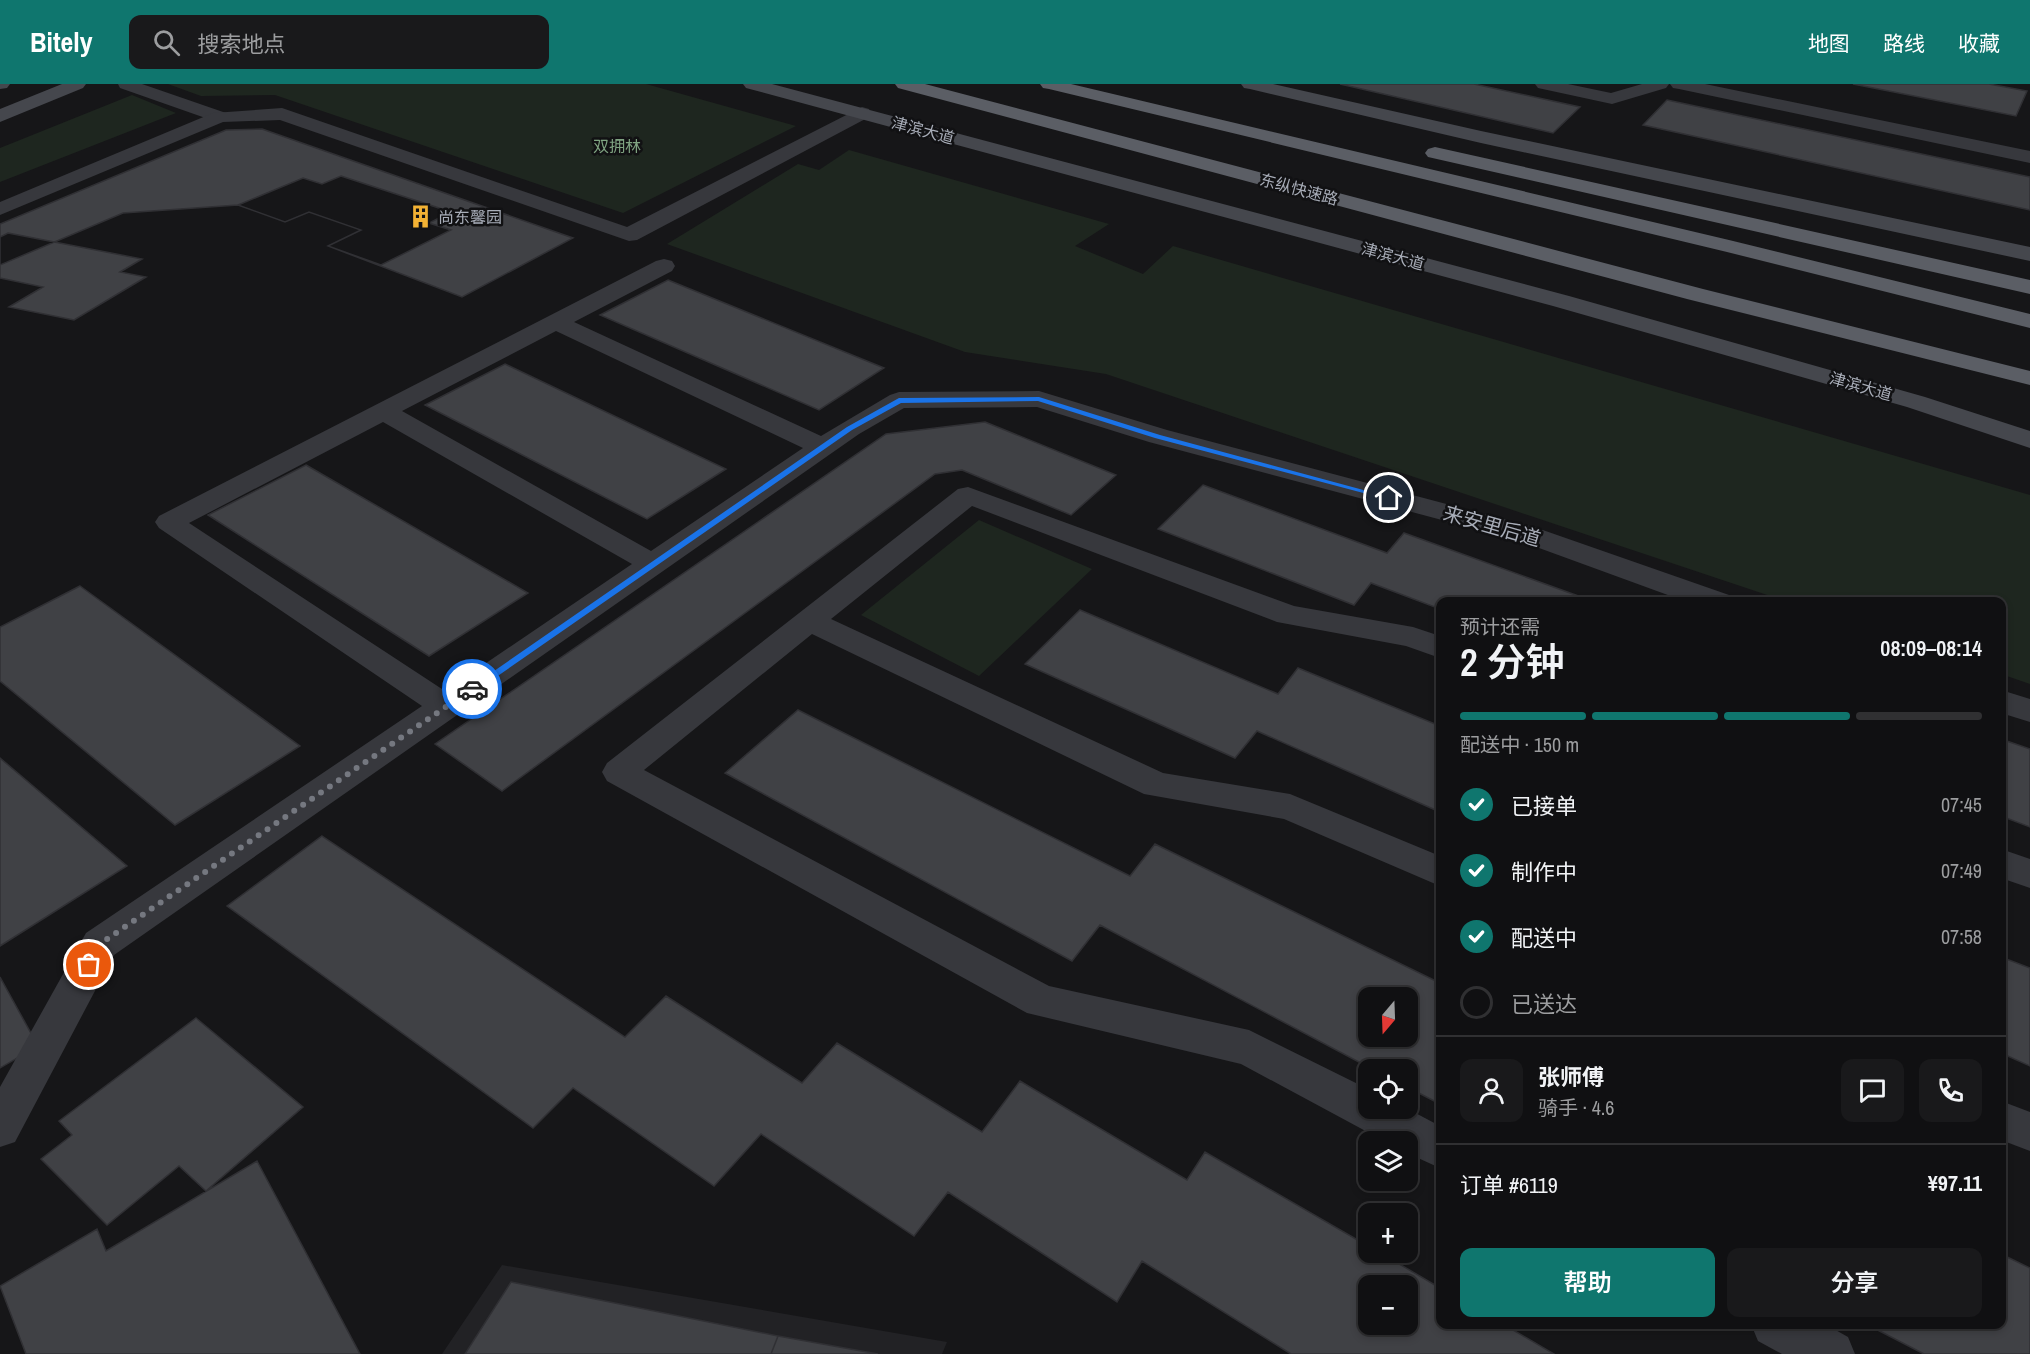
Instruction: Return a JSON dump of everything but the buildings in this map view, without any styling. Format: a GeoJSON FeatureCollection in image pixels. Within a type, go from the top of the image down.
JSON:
{"type":"FeatureCollection","features":[{"type":"Feature","properties":{"kind":"highway","name":"东纵快速路"},"geometry":{"type":"LineString","coordinates":[[904,84],[1695,294]]}},
{"type":"Feature","properties":{"kind":"highway"},"geometry":{"type":"LineString","coordinates":[[1049,84],[1729,246],[2030,321]]}},
{"type":"Feature","properties":{"kind":"highway"},"geometry":{"type":"LineString","coordinates":[[1419,149],[2030,288]]}},
{"type":"Feature","properties":{"kind":"highway"},"geometry":{"type":"LineString","coordinates":[[1695,294],[2030,378]]}},
{"type":"Feature","properties":{"kind":"highway"},"geometry":{"type":"LineString","coordinates":[[1695,294],[2030,397]]}},
{"type":"Feature","properties":{"kind":"main road"},"geometry":{"type":"LineString","coordinates":[[0,116],[77,84]]}},
{"type":"Feature","properties":{"kind":"main road","name":"津滨大道"},"geometry":{"type":"LineString","coordinates":[[752,84],[1730,348],[1916,402],[2030,440]]}},
{"type":"Feature","properties":{"kind":"main road"},"geometry":{"type":"LineString","coordinates":[[1250,84],[1503,142],[2030,254]]}},
{"type":"Feature","properties":{"kind":"street"},"geometry":{"type":"LineString","coordinates":[[1544,84],[1612,99],[1660,84]]}},
{"type":"Feature","properties":{"kind":"street"},"geometry":{"type":"LineString","coordinates":[[1679,84],[2030,157]]}},
{"type":"Feature","properties":{"kind":"street"},"geometry":{"type":"LineString","coordinates":[[0,209],[220,117],[282,114],[629,235],[862,113]]}},
{"type":"Feature","properties":{"kind":"street"},"geometry":{"type":"LineString","coordinates":[[446,707],[169,522],[664,266]]}},
{"type":"Feature","properties":{"kind":"street"},"geometry":{"type":"LineString","coordinates":[[555,322],[823,447]]}},
{"type":"Feature","properties":{"kind":"street","name":"来安里后道"},"geometry":{"type":"LineString","coordinates":[[0,1128],[100,944],[850,428],[899,400],[1039,399],[1158,436],[1527,534],[1704,597]]}},
{"type":"Feature","properties":{"kind":"street"},"geometry":{"type":"LineString","coordinates":[[383,411],[653,564]]}},
{"type":"Feature","properties":{"kind":"street"},"geometry":{"type":"LineString","coordinates":[[1436,646],[1413,637],[1288,615],[968,495],[619,772],[1041,1001],[1249,1048],[1436,1146]]}},
{"type":"Feature","properties":{"kind":"street"},"geometry":{"type":"LineString","coordinates":[[810,621],[1156,785],[1290,807],[1436,870]]}},
{"type":"Feature","properties":{"kind":"street"},"geometry":{"type":"LineString","coordinates":[[2006,703],[2030,711]]}},
{"type":"Feature","properties":{"kind":"street"},"geometry":{"type":"LineString","coordinates":[[2006,865],[2030,874]]}},
{"type":"Feature","properties":{"kind":"street"},"geometry":{"type":"LineString","coordinates":[[2006,1122],[2030,1132]]}},
{"type":"Feature","properties":{"kind":"street"},"geometry":{"type":"LineString","coordinates":[[1784,1329],[1831,1354]]}},
{"type":"Feature","properties":{"kind":"lane"},"geometry":{"type":"LineString","coordinates":[[126,84],[220,117]]}},
{"type":"Feature","properties":{"kind":"shaded area"},"geometry":{"type":"Polygon","coordinates":[[[502,1265],[947,1342],[942,1354],[442,1354],[502,1265]]]}},
{"type":"Feature","properties":{"kind":"green space","name":"双拥林"},"geometry":{"type":"Polygon","coordinates":[[[168,84],[646,84],[796,126],[623,213],[275,95],[201,96],[168,84]]]}},
{"type":"Feature","properties":{"kind":"green space"},"geometry":{"type":"Polygon","coordinates":[[[132,95],[176,113],[0,182],[0,148],[132,95]]]}},
{"type":"Feature","properties":{"kind":"green space"},"geometry":{"type":"Polygon","coordinates":[[[849,150],[1109,224],[1075,246],[1143,274],[1173,246],[2030,495],[2030,684],[2006,676],[2006,597],[1773,597],[1106,374],[965,352],[667,244],[798,164],[819,170],[849,150]]]}},
{"type":"Feature","properties":{"kind":"green space"},"geometry":{"type":"Polygon","coordinates":[[[979,520],[1092,569],[979,676],[861,615],[979,520]]]}},
{"type":"Feature","properties":{"kind":"way so far"},"geometry":{"type":"LineString","coordinates":[[89,965],[100,944],[472,689]]}},
{"type":"Feature","properties":{"kind":"place","name":"尚东馨园"},"geometry":{"type":"Point","coordinates":[420,217]}},
{"type":"Feature","properties":{"kind":"route"},"geometry":{"type":"LineString","coordinates":[[472,689],[850,428],[899,400],[1039,399],[1158,436],[1389,498]]}}]}
